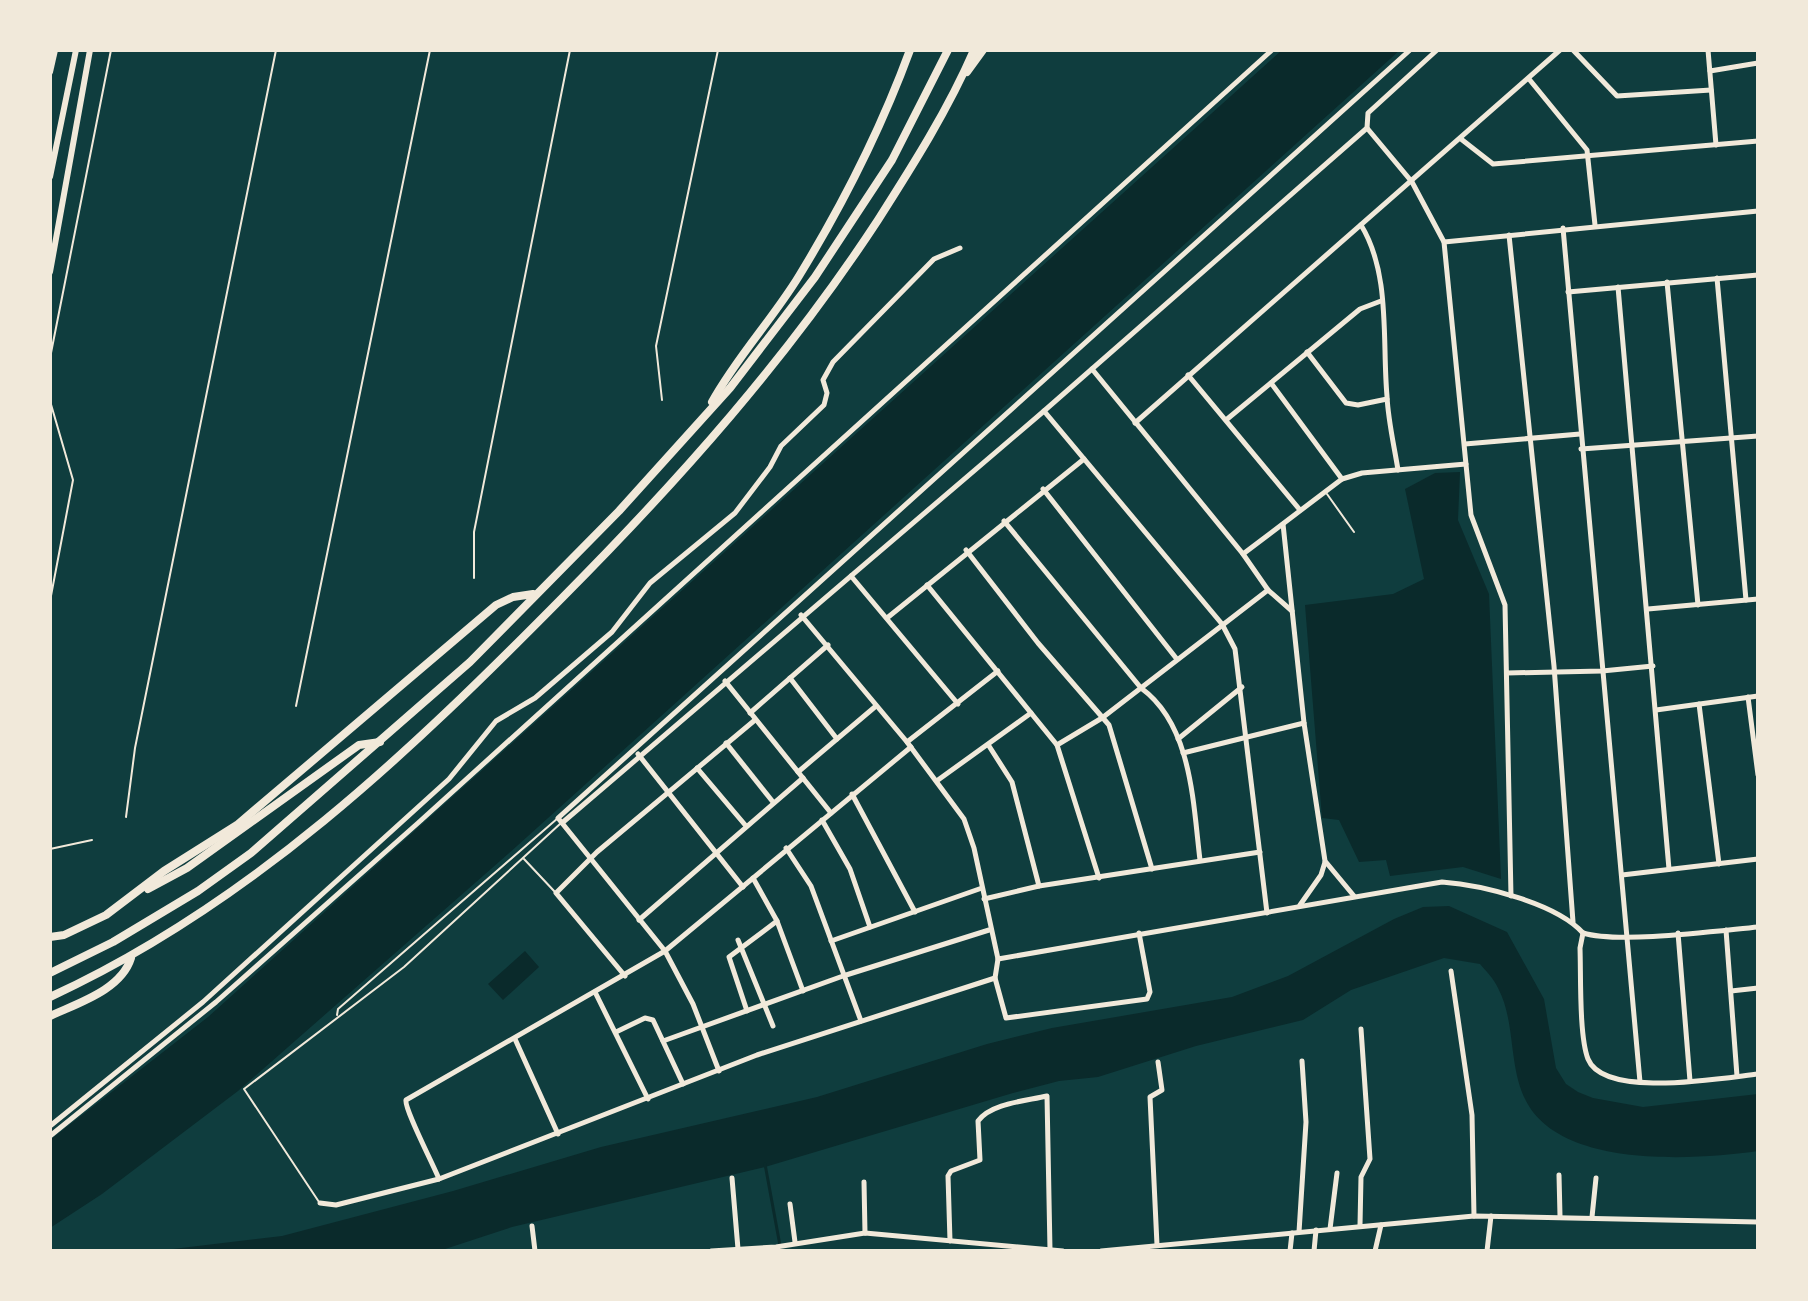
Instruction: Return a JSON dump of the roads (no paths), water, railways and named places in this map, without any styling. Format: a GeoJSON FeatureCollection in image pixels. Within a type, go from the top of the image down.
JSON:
{"type":"FeatureCollection","features":[{"type":"Feature","properties":{"kind":"highway"},"geometry":{"type":"LineString","coordinates":[[703,417],[723,383],[798,277],[875,134],[910,50]]}},
{"type":"Feature","properties":{"kind":"highway"},"geometry":{"type":"LineString","coordinates":[[50,973],[113,942],[198,891],[251,853],[470,662],[619,511],[703,417],[799,300],[875,187],[948,50]]}},
{"type":"Feature","properties":{"kind":"highway"},"geometry":{"type":"LineString","coordinates":[[50,997],[131,957],[217,905],[302,840],[496,665],[613,547],[705,450],[799,335],[922,152],[974,50]]}},
{"type":"Feature","properties":{"kind":"highway"},"geometry":{"type":"LineString","coordinates":[[961,78],[983,50]]}},
{"type":"Feature","properties":{"kind":"highway"},"geometry":{"type":"LineString","coordinates":[[143,890],[164,871],[237,825],[284,789],[496,605],[534,594]]}},
{"type":"Feature","properties":{"kind":"highway"},"geometry":{"type":"LineString","coordinates":[[50,937],[83,928],[143,890],[187,868],[359,745],[380,742]]}},
{"type":"Feature","properties":{"kind":"highway"},"geometry":{"type":"LineString","coordinates":[[50,1016],[117,981],[126,972],[131,957]]}},
{"type":"Feature","properties":{"kind":"main road"},"geometry":{"type":"LineString","coordinates":[[50,72],[55,50]]}},
{"type":"Feature","properties":{"kind":"main road"},"geometry":{"type":"LineString","coordinates":[[50,177],[76,50]]}},
{"type":"Feature","properties":{"kind":"main road"},"geometry":{"type":"LineString","coordinates":[[50,272],[90,50]]}},
{"type":"Feature","properties":{"kind":"street"},"geometry":{"type":"LineString","coordinates":[[50,1136],[216,1002],[418,823],[1272,50]]}},
{"type":"Feature","properties":{"kind":"street"},"geometry":{"type":"LineString","coordinates":[[560,820],[1410,50]]}},
{"type":"Feature","properties":{"kind":"street"},"geometry":{"type":"LineString","coordinates":[[1437,50],[1368,113],[1367,128],[1412,182],[1444,242],[1475,528],[1505,605],[1511,896]]}},
{"type":"Feature","properties":{"kind":"street"},"geometry":{"type":"LineString","coordinates":[[1135,423],[1560,50]]}},
{"type":"Feature","properties":{"kind":"street"},"geometry":{"type":"LineString","coordinates":[[1573,50],[1617,96],[1711,90]]}},
{"type":"Feature","properties":{"kind":"street"},"geometry":{"type":"LineString","coordinates":[[1708,50],[1716,145]]}},
{"type":"Feature","properties":{"kind":"street"},"geometry":{"type":"LineString","coordinates":[[1710,71],[1758,63]]}},
{"type":"Feature","properties":{"kind":"street"},"geometry":{"type":"LineString","coordinates":[[1529,79],[1589,156],[1595,225]]}},
{"type":"Feature","properties":{"kind":"street"},"geometry":{"type":"LineString","coordinates":[[560,820],[1044,411],[1367,128]]}},
{"type":"Feature","properties":{"kind":"street"},"geometry":{"type":"LineString","coordinates":[[1461,139],[1493,164],[1758,141]]}},
{"type":"Feature","properties":{"kind":"street"},"geometry":{"type":"LineString","coordinates":[[1444,242],[1758,211]]}},
{"type":"Feature","properties":{"kind":"street"},"geometry":{"type":"LineString","coordinates":[[1361,225],[1371,242],[1377,263],[1387,399],[1398,470]]}},
{"type":"Feature","properties":{"kind":"street"},"geometry":{"type":"LineString","coordinates":[[1563,228],[1640,1082]]}},
{"type":"Feature","properties":{"kind":"street"},"geometry":{"type":"LineString","coordinates":[[1509,235],[1555,673],[1573,922]]}},
{"type":"Feature","properties":{"kind":"street"},"geometry":{"type":"LineString","coordinates":[[50,1126],[203,1002],[449,779],[496,721],[535,698],[612,632],[650,583],[735,513],[770,467],[781,446],[824,405],[827,393],[823,380],[833,362],[855,337],[934,259],[960,248]]}},
{"type":"Feature","properties":{"kind":"street"},"geometry":{"type":"LineString","coordinates":[[1568,292],[1758,275]]}},
{"type":"Feature","properties":{"kind":"street"},"geometry":{"type":"LineString","coordinates":[[1717,278],[1746,600]]}},
{"type":"Feature","properties":{"kind":"street"},"geometry":{"type":"LineString","coordinates":[[1667,282],[1698,605]]}},
{"type":"Feature","properties":{"kind":"street"},"geometry":{"type":"LineString","coordinates":[[1618,287],[1669,869]]}},
{"type":"Feature","properties":{"kind":"street"},"geometry":{"type":"LineString","coordinates":[[1226,420],[1360,309],[1381,301]]}},
{"type":"Feature","properties":{"kind":"street"},"geometry":{"type":"LineString","coordinates":[[1307,352],[1346,403],[1358,405],[1387,399]]}},
{"type":"Feature","properties":{"kind":"street"},"geometry":{"type":"LineString","coordinates":[[1092,369],[1243,554],[1268,590],[1293,612]]}},
{"type":"Feature","properties":{"kind":"street"},"geometry":{"type":"LineString","coordinates":[[1188,375],[1300,510]]}},
{"type":"Feature","properties":{"kind":"street"},"geometry":{"type":"LineString","coordinates":[[1271,383],[1342,479]]}},
{"type":"Feature","properties":{"kind":"street"},"geometry":{"type":"LineString","coordinates":[[1044,411],[1222,624],[1235,649],[1267,913]]}},
{"type":"Feature","properties":{"kind":"street"},"geometry":{"type":"LineString","coordinates":[[1465,444],[1580,434]]}},
{"type":"Feature","properties":{"kind":"street"},"geometry":{"type":"LineString","coordinates":[[1581,449],[1758,436]]}},
{"type":"Feature","properties":{"kind":"street"},"geometry":{"type":"LineString","coordinates":[[887,618],[966,550],[1084,459]]}},
{"type":"Feature","properties":{"kind":"street"},"geometry":{"type":"LineString","coordinates":[[1243,554],[1342,479],[1466,464]]}},
{"type":"Feature","properties":{"kind":"street"},"geometry":{"type":"LineString","coordinates":[[1043,489],[1176,658]]}},
{"type":"Feature","properties":{"kind":"street"},"geometry":{"type":"LineString","coordinates":[[1004,521],[1141,688],[1151,696],[1178,739],[1183,753],[1200,860]]}},
{"type":"Feature","properties":{"kind":"street"},"geometry":{"type":"LineString","coordinates":[[1283,524],[1304,723],[1325,861],[1321,875],[1300,905]]}},
{"type":"Feature","properties":{"kind":"street"},"geometry":{"type":"LineString","coordinates":[[966,550],[1109,725],[1152,869]]}},
{"type":"Feature","properties":{"kind":"street"},"geometry":{"type":"LineString","coordinates":[[850,576],[958,704]]}},
{"type":"Feature","properties":{"kind":"street"},"geometry":{"type":"LineString","coordinates":[[927,585],[1057,745],[1099,878]]}},
{"type":"Feature","properties":{"kind":"street"},"geometry":{"type":"LineString","coordinates":[[1057,745],[1102,718],[1268,590]]}},
{"type":"Feature","properties":{"kind":"street"},"geometry":{"type":"LineString","coordinates":[[1648,609],[1758,599]]}},
{"type":"Feature","properties":{"kind":"street"},"geometry":{"type":"LineString","coordinates":[[801,615],[938,780],[964,819],[998,959],[995,978],[1004,1015],[1009,1019],[1147,999],[1150,992],[1139,933]]}},
{"type":"Feature","properties":{"kind":"street"},"geometry":{"type":"LineString","coordinates":[[750,713],[828,645]]}},
{"type":"Feature","properties":{"kind":"street"},"geometry":{"type":"LineString","coordinates":[[1507,673],[1602,671],[1653,666]]}},
{"type":"Feature","properties":{"kind":"street"},"geometry":{"type":"LineString","coordinates":[[439,1179],[423,1139],[406,1111],[406,1100],[665,951],[998,671]]}},
{"type":"Feature","properties":{"kind":"street"},"geometry":{"type":"LineString","coordinates":[[790,678],[837,739]]}},
{"type":"Feature","properties":{"kind":"street"},"geometry":{"type":"LineString","coordinates":[[725,681],[831,813]]}},
{"type":"Feature","properties":{"kind":"street"},"geometry":{"type":"LineString","coordinates":[[1178,739],[1242,687]]}},
{"type":"Feature","properties":{"kind":"street"},"geometry":{"type":"LineString","coordinates":[[1656,710],[1758,696]]}},
{"type":"Feature","properties":{"kind":"street"},"geometry":{"type":"LineString","coordinates":[[1748,697],[1758,775]]}},
{"type":"Feature","properties":{"kind":"street"},"geometry":{"type":"LineString","coordinates":[[1699,704],[1719,864]]}},
{"type":"Feature","properties":{"kind":"street"},"geometry":{"type":"LineString","coordinates":[[798,772],[876,706]]}},
{"type":"Feature","properties":{"kind":"street"},"geometry":{"type":"LineString","coordinates":[[938,780],[1031,713]]}},
{"type":"Feature","properties":{"kind":"street"},"geometry":{"type":"LineString","coordinates":[[625,976],[556,893],[589,860],[755,720]]}},
{"type":"Feature","properties":{"kind":"street"},"geometry":{"type":"LineString","coordinates":[[1183,753],[1304,723]]}},
{"type":"Feature","properties":{"kind":"street"},"geometry":{"type":"LineString","coordinates":[[726,743],[773,802]]}},
{"type":"Feature","properties":{"kind":"street"},"geometry":{"type":"LineString","coordinates":[[989,746],[1012,782],[1039,886]]}},
{"type":"Feature","properties":{"kind":"street"},"geometry":{"type":"LineString","coordinates":[[638,754],[666,794],[743,887]]}},
{"type":"Feature","properties":{"kind":"street"},"geometry":{"type":"LineString","coordinates":[[697,768],[746,826]]}},
{"type":"Feature","properties":{"kind":"street"},"geometry":{"type":"LineString","coordinates":[[639,920],[803,778]]}},
{"type":"Feature","properties":{"kind":"street"},"geometry":{"type":"LineString","coordinates":[[852,794],[915,912]]}},
{"type":"Feature","properties":{"kind":"street"},"geometry":{"type":"LineString","coordinates":[[560,820],[665,951],[702,1027],[719,1071]]}},
{"type":"Feature","properties":{"kind":"street"},"geometry":{"type":"LineString","coordinates":[[822,820],[850,869],[870,927]]}},
{"type":"Feature","properties":{"kind":"street"},"geometry":{"type":"LineString","coordinates":[[786,848],[811,886],[861,1021]]}},
{"type":"Feature","properties":{"kind":"street"},"geometry":{"type":"LineString","coordinates":[[984,899],[1039,886],[1260,852]]}},
{"type":"Feature","properties":{"kind":"street"},"geometry":{"type":"LineString","coordinates":[[1622,875],[1758,859]]}},
{"type":"Feature","properties":{"kind":"street"},"geometry":{"type":"LineString","coordinates":[[1325,861],[1354,896]]}},
{"type":"Feature","properties":{"kind":"street"},"geometry":{"type":"LineString","coordinates":[[753,878],[777,921],[803,991]]}},
{"type":"Feature","properties":{"kind":"street"},"geometry":{"type":"LineString","coordinates":[[998,959],[1442,882],[1511,896],[1573,922],[1583,933],[1595,937],[1758,927]]}},
{"type":"Feature","properties":{"kind":"street"},"geometry":{"type":"LineString","coordinates":[[831,941],[982,888]]}},
{"type":"Feature","properties":{"kind":"street"},"geometry":{"type":"LineString","coordinates":[[747,1011],[729,957],[777,921]]}},
{"type":"Feature","properties":{"kind":"street"},"geometry":{"type":"LineString","coordinates":[[663,1041],[843,976],[989,930]]}},
{"type":"Feature","properties":{"kind":"street"},"geometry":{"type":"LineString","coordinates":[[1726,930],[1737,1076]]}},
{"type":"Feature","properties":{"kind":"street"},"geometry":{"type":"LineString","coordinates":[[1583,933],[1580,948],[1587,1055],[1605,1077],[1640,1082],[1758,1074]]}},
{"type":"Feature","properties":{"kind":"street"},"geometry":{"type":"LineString","coordinates":[[1678,933],[1690,1081]]}},
{"type":"Feature","properties":{"kind":"street"},"geometry":{"type":"LineString","coordinates":[[738,940],[773,1026]]}},
{"type":"Feature","properties":{"kind":"street"},"geometry":{"type":"LineString","coordinates":[[1451,971],[1472,1115],[1474,1216]]}},
{"type":"Feature","properties":{"kind":"street"},"geometry":{"type":"LineString","coordinates":[[320,1203],[336,1205],[439,1179],[683,1084],[995,978]]}},
{"type":"Feature","properties":{"kind":"street"},"geometry":{"type":"LineString","coordinates":[[1731,991],[1758,988]]}},
{"type":"Feature","properties":{"kind":"street"},"geometry":{"type":"LineString","coordinates":[[595,992],[648,1099]]}},
{"type":"Feature","properties":{"kind":"street"},"geometry":{"type":"LineString","coordinates":[[616,1032],[649,1017],[683,1084]]}},
{"type":"Feature","properties":{"kind":"street"},"geometry":{"type":"LineString","coordinates":[[1360,1226],[1361,1177],[1370,1159],[1361,1029]]}},
{"type":"Feature","properties":{"kind":"street"},"geometry":{"type":"LineString","coordinates":[[515,1039],[558,1134]]}},
{"type":"Feature","properties":{"kind":"street"},"geometry":{"type":"LineString","coordinates":[[1299,1232],[1306,1122],[1302,1061]]}},
{"type":"Feature","properties":{"kind":"street"},"geometry":{"type":"LineString","coordinates":[[1157,1245],[1150,1097],[1162,1090],[1158,1062]]}},
{"type":"Feature","properties":{"kind":"street"},"geometry":{"type":"LineString","coordinates":[[950,1241],[948,1176],[951,1171],[980,1160],[978,1121],[983,1114],[995,1109],[1047,1096],[1050,1250]]}},
{"type":"Feature","properties":{"kind":"street"},"geometry":{"type":"LineString","coordinates":[[1330,1229],[1337,1173]]}},
{"type":"Feature","properties":{"kind":"street"},"geometry":{"type":"LineString","coordinates":[[1559,1175],[1560,1216]]}},
{"type":"Feature","properties":{"kind":"street"},"geometry":{"type":"LineString","coordinates":[[732,1178],[738,1249]]}},
{"type":"Feature","properties":{"kind":"street"},"geometry":{"type":"LineString","coordinates":[[1592,1217],[1596,1178]]}},
{"type":"Feature","properties":{"kind":"street"},"geometry":{"type":"LineString","coordinates":[[864,1182],[865,1233]]}},
{"type":"Feature","properties":{"kind":"street"},"geometry":{"type":"LineString","coordinates":[[790,1204],[795,1242]]}},
{"type":"Feature","properties":{"kind":"street"},"geometry":{"type":"LineString","coordinates":[[1101,1251],[1474,1216],[1758,1222]]}},
{"type":"Feature","properties":{"kind":"street"},"geometry":{"type":"LineString","coordinates":[[1487,1251],[1491,1216]]}},
{"type":"Feature","properties":{"kind":"street"},"geometry":{"type":"LineString","coordinates":[[1375,1251],[1381,1224]]}},
{"type":"Feature","properties":{"kind":"street"},"geometry":{"type":"LineString","coordinates":[[532,1226],[535,1251]]}},
{"type":"Feature","properties":{"kind":"street"},"geometry":{"type":"LineString","coordinates":[[1314,1251],[1316,1230]]}},
{"type":"Feature","properties":{"kind":"street"},"geometry":{"type":"LineString","coordinates":[[711,1251],[776,1247],[865,1233],[1063,1251]]}},
{"type":"Feature","properties":{"kind":"street"},"geometry":{"type":"LineString","coordinates":[[1290,1251],[1292,1233]]}},
{"type":"Feature","properties":{"kind":"lane"},"geometry":{"type":"LineString","coordinates":[[50,358],[111,50]]}},
{"type":"Feature","properties":{"kind":"lane"},"geometry":{"type":"LineString","coordinates":[[126,817],[135,748],[276,50]]}},
{"type":"Feature","properties":{"kind":"lane"},"geometry":{"type":"LineString","coordinates":[[296,706],[430,50]]}},
{"type":"Feature","properties":{"kind":"lane"},"geometry":{"type":"LineString","coordinates":[[474,578],[474,532],[570,50]]}},
{"type":"Feature","properties":{"kind":"lane"},"geometry":{"type":"LineString","coordinates":[[662,400],[656,346],[718,50]]}},
{"type":"Feature","properties":{"kind":"lane"},"geometry":{"type":"LineString","coordinates":[[50,401],[73,480],[50,601]]}},
{"type":"Feature","properties":{"kind":"lane"},"geometry":{"type":"LineString","coordinates":[[1325,491],[1354,532]]}},
{"type":"Feature","properties":{"kind":"lane"},"geometry":{"type":"LineString","coordinates":[[320,1203],[244,1089],[404,967],[560,820]]}},
{"type":"Feature","properties":{"kind":"lane"},"geometry":{"type":"LineString","coordinates":[[337,1016],[338,1009],[560,820]]}},
{"type":"Feature","properties":{"kind":"lane"},"geometry":{"type":"LineString","coordinates":[[50,849],[92,840]]}},
{"type":"Feature","properties":{"kind":"lane"},"geometry":{"type":"LineString","coordinates":[[523,858],[556,893]]}},
{"type":"Feature","properties":{"kind":"water"},"geometry":{"type":"Polygon","coordinates":[[[1282,50],[1400,50],[517,846],[238,1091],[102,1194],[50,1228],[50,1140],[208,1017],[1282,50]]]}},
{"type":"Feature","properties":{"kind":"water"},"geometry":{"type":"Polygon","coordinates":[[[1460,472],[1458,520],[1489,594],[1501,879],[1463,867],[1390,876],[1386,860],[1359,862],[1339,820],[1322,818],[1305,605],[1393,594],[1424,579],[1405,489],[1435,473],[1460,472]]]}},
{"type":"Feature","properties":{"kind":"water"},"geometry":{"type":"Polygon","coordinates":[[[1449,906],[1507,932],[1544,999],[1556,1068],[1566,1084],[1593,1098],[1643,1107],[1758,1094],[1758,1151],[1700,1157],[1632,1155],[1598,1149],[1568,1139],[1543,1123],[1526,1101],[1520,1087],[1504,1001],[1494,981],[1480,964],[1444,958],[1351,990],[1303,1020],[1196,1046],[1098,1077],[1059,1081],[1013,1093],[765,1167],[512,1227],[439,1251],[156,1251],[282,1236],[453,1191],[601,1147],[817,1097],[987,1044],[1052,1028],[1232,997],[1288,976],[1394,919],[1423,907],[1449,906]]]}},
{"type":"Feature","properties":{"kind":"water"},"geometry":{"type":"Polygon","coordinates":[[[525,951],[539,967],[503,1000],[488,984],[525,951]]]}},
{"type":"Feature","properties":{"kind":"waterway"},"geometry":{"type":"LineString","coordinates":[[765,1164],[781,1251]]}}]}
